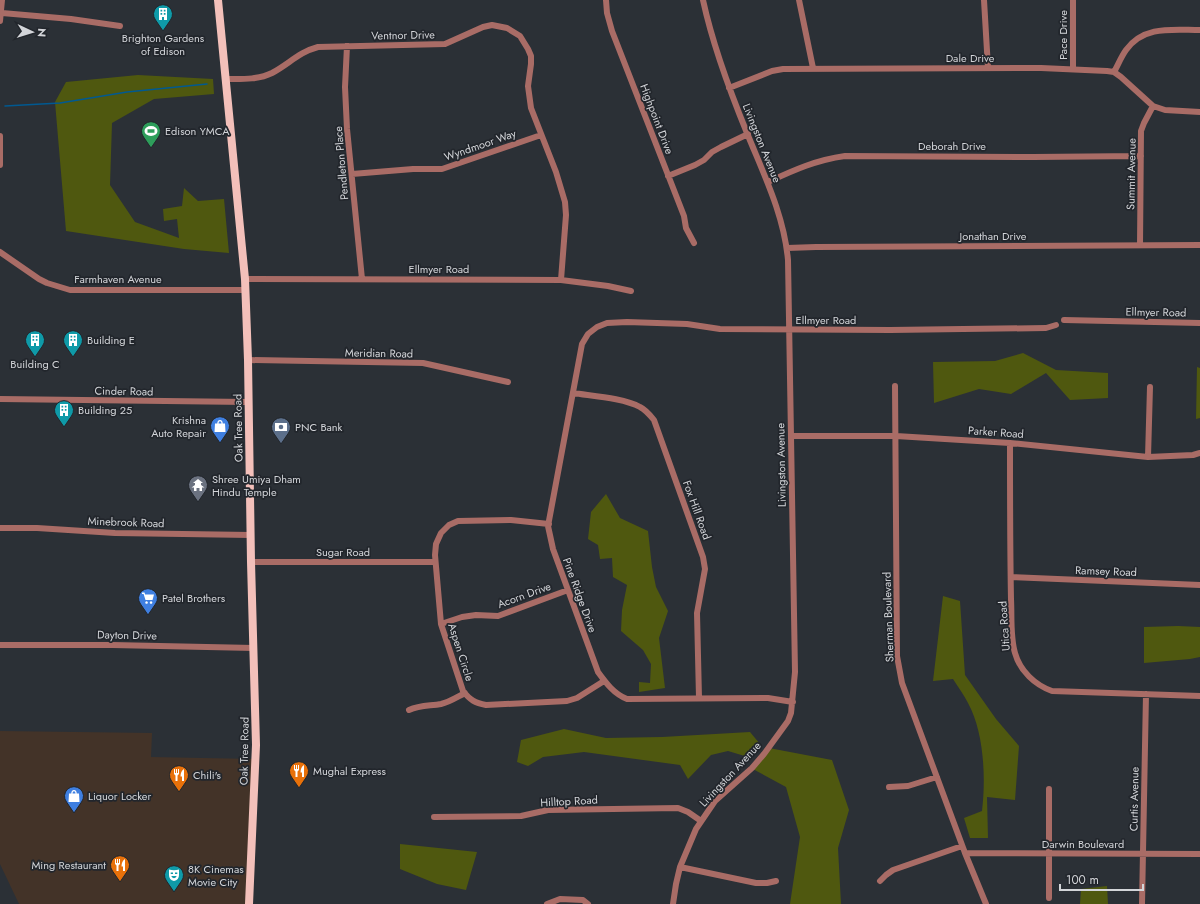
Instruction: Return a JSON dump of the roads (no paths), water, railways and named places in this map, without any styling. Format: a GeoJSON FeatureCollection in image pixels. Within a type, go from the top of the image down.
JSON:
{"type":"FeatureCollection","features":[{"type":"Feature","properties":{"kind":"main road","name":"Oak Tree Road"},"geometry":{"type":"LineString","coordinates":[[218,0],[246,290],[256,745],[249,904]]}},
{"type":"Feature","properties":{"kind":"street"},"geometry":{"type":"LineString","coordinates":[[0,21],[2,13],[2,0]]}},
{"type":"Feature","properties":{"kind":"street","name":"Highpoint Drive"},"geometry":{"type":"LineString","coordinates":[[606,0],[607,13],[612,31],[684,216],[686,228],[694,243]]}},
{"type":"Feature","properties":{"kind":"street","name":"Livingston Avenue"},"geometry":{"type":"LineString","coordinates":[[673,904],[680,868],[690,842],[701,821],[715,801],[752,768],[788,722],[793,702],[795,672],[787,248],[781,218],[768,182],[729,88],[716,49],[703,0]]}},
{"type":"Feature","properties":{"kind":"street"},"geometry":{"type":"LineString","coordinates":[[799,0],[813,68]]}},
{"type":"Feature","properties":{"kind":"street"},"geometry":{"type":"LineString","coordinates":[[984,0],[988,68]]}},
{"type":"Feature","properties":{"kind":"street","name":"Pace Drive"},"geometry":{"type":"LineString","coordinates":[[1073,0],[1073,69]]}},
{"type":"Feature","properties":{"kind":"street"},"geometry":{"type":"LineString","coordinates":[[2,13],[71,18],[120,26]]}},
{"type":"Feature","properties":{"kind":"street","name":"Ventnor Drive"},"geometry":{"type":"LineString","coordinates":[[226,79],[247,79],[271,74],[294,57],[318,47],[437,45],[453,41],[483,27],[492,26],[507,28],[520,36],[528,49],[531,64],[528,86],[529,101],[556,172],[565,202],[566,215],[561,280]]}},
{"type":"Feature","properties":{"kind":"street"},"geometry":{"type":"LineString","coordinates":[[1200,30],[1149,32],[1132,43],[1125,51],[1114,72],[1153,106],[1165,110],[1200,112]]}},
{"type":"Feature","properties":{"kind":"street","name":"Pendleton Place"},"geometry":{"type":"LineString","coordinates":[[347,46],[345,87],[362,279]]}},
{"type":"Feature","properties":{"kind":"street","name":"Dale Drive"},"geometry":{"type":"LineString","coordinates":[[729,88],[772,71],[783,69],[988,68],[1107,70],[1114,72]]}},
{"type":"Feature","properties":{"kind":"street","name":"Summit Avenue"},"geometry":{"type":"LineString","coordinates":[[1140,245],[1142,127],[1153,106]]}},
{"type":"Feature","properties":{"kind":"street"},"geometry":{"type":"LineString","coordinates":[[668,176],[695,165],[704,160],[712,152],[748,134]]}},
{"type":"Feature","properties":{"kind":"street","name":"Wyndmoor Way"},"geometry":{"type":"LineString","coordinates":[[352,174],[413,169],[442,169],[541,135]]}},
{"type":"Feature","properties":{"kind":"street"},"geometry":{"type":"LineString","coordinates":[[0,136],[0,165]]}},
{"type":"Feature","properties":{"kind":"street","name":"Deborah Drive"},"geometry":{"type":"LineString","coordinates":[[768,182],[806,165],[830,158],[845,156],[1141,156]]}},
{"type":"Feature","properties":{"kind":"street","name":"Jonathan Drive"},"geometry":{"type":"LineString","coordinates":[[787,248],[1200,245]]}},
{"type":"Feature","properties":{"kind":"street","name":"Farmhaven Avenue"},"geometry":{"type":"LineString","coordinates":[[0,252],[39,279],[70,290],[246,290]]}},
{"type":"Feature","properties":{"kind":"street","name":"Ellmyer Road"},"geometry":{"type":"LineString","coordinates":[[245,279],[561,280],[608,286],[631,291]]}},
{"type":"Feature","properties":{"kind":"street","name":"Ellmyer Road"},"geometry":{"type":"LineString","coordinates":[[1064,320],[1200,322]]}},
{"type":"Feature","properties":{"kind":"street","name":"Ellmyer Road"},"geometry":{"type":"LineString","coordinates":[[597,327],[607,323],[649,322],[687,324],[720,329],[789,330],[1046,328],[1056,325]]}},
{"type":"Feature","properties":{"kind":"street","name":"Pine Ridge Drive"},"geometry":{"type":"LineString","coordinates":[[597,327],[588,334],[582,344],[549,524],[553,549],[598,672],[604,681],[620,696],[627,699],[768,698],[793,702]]}},
{"type":"Feature","properties":{"kind":"street","name":"Meridian Road"},"geometry":{"type":"LineString","coordinates":[[248,360],[424,363],[508,382]]}},
{"type":"Feature","properties":{"kind":"street","name":"Sherman Boulevard"},"geometry":{"type":"LineString","coordinates":[[895,386],[897,656],[902,683],[962,846],[986,904]]}},
{"type":"Feature","properties":{"kind":"street"},"geometry":{"type":"LineString","coordinates":[[1148,456],[1150,387]]}},
{"type":"Feature","properties":{"kind":"street","name":"Fox Hill Road"},"geometry":{"type":"LineString","coordinates":[[573,393],[627,402],[648,412],[654,420],[703,557],[705,569],[697,613],[699,698]]}},
{"type":"Feature","properties":{"kind":"street","name":"Cinder Road"},"geometry":{"type":"LineString","coordinates":[[0,399],[248,402]]}},
{"type":"Feature","properties":{"kind":"street","name":"Parker Road"},"geometry":{"type":"LineString","coordinates":[[791,436],[896,436],[1010,443],[1148,456],[1200,453]]}},
{"type":"Feature","properties":{"kind":"street","name":"Utica Road"},"geometry":{"type":"LineString","coordinates":[[1010,443],[1013,643],[1015,654],[1020,665],[1042,687],[1052,691],[1200,696]]}},
{"type":"Feature","properties":{"kind":"street","name":"Aspen Circle"},"geometry":{"type":"LineString","coordinates":[[549,524],[511,520],[458,520],[449,525],[441,533],[436,544],[435,562],[441,624],[465,693],[469,699],[477,704],[486,705],[567,701],[577,698],[604,681]]}},
{"type":"Feature","properties":{"kind":"street","name":"Minebrook Road"},"geometry":{"type":"LineString","coordinates":[[0,528],[37,528],[115,533],[251,535]]}},
{"type":"Feature","properties":{"kind":"street","name":"Sugar Road"},"geometry":{"type":"LineString","coordinates":[[251,562],[435,562]]}},
{"type":"Feature","properties":{"kind":"street","name":"Ramsey Road"},"geometry":{"type":"LineString","coordinates":[[1011,577],[1200,585]]}},
{"type":"Feature","properties":{"kind":"street","name":"Acorn Drive"},"geometry":{"type":"LineString","coordinates":[[441,624],[462,617],[498,616],[568,590]]}},
{"type":"Feature","properties":{"kind":"street","name":"Dayton Drive"},"geometry":{"type":"LineString","coordinates":[[0,644],[112,644],[254,648]]}},
{"type":"Feature","properties":{"kind":"street"},"geometry":{"type":"LineString","coordinates":[[409,710],[416,706],[450,702],[465,693]]}},
{"type":"Feature","properties":{"kind":"street","name":"Curtis Avenue"},"geometry":{"type":"LineString","coordinates":[[1142,904],[1146,694]]}},
{"type":"Feature","properties":{"kind":"street"},"geometry":{"type":"LineString","coordinates":[[889,786],[908,786],[937,777]]}},
{"type":"Feature","properties":{"kind":"street"},"geometry":{"type":"LineString","coordinates":[[1049,789],[1049,898]]}},
{"type":"Feature","properties":{"kind":"street","name":"Hilltop Road"},"geometry":{"type":"LineString","coordinates":[[434,817],[521,816],[548,810],[678,808],[688,812],[701,821]]}},
{"type":"Feature","properties":{"kind":"street"},"geometry":{"type":"LineString","coordinates":[[880,881],[893,870],[962,846]]}},
{"type":"Feature","properties":{"kind":"street","name":"Darwin Boulevard"},"geometry":{"type":"LineString","coordinates":[[965,853],[1200,854]]}},
{"type":"Feature","properties":{"kind":"street"},"geometry":{"type":"LineString","coordinates":[[680,868],[756,883],[766,883],[776,880]]}},
{"type":"Feature","properties":{"kind":"street"},"geometry":{"type":"LineString","coordinates":[[548,904],[560,899],[578,899],[583,900],[588,904]]}},
{"type":"Feature","properties":{"kind":"waterway"},"geometry":{"type":"LineString","coordinates":[[5,106],[60,103],[127,92],[207,84]]}},
{"type":"Feature","properties":{"kind":"place","name":"Brighton Gardens of Edison"},"geometry":{"type":"Point","coordinates":[163,31]}},
{"type":"Feature","properties":{"kind":"place","name":"Edison YMCA"},"geometry":{"type":"Point","coordinates":[151,148]}},
{"type":"Feature","properties":{"kind":"place","name":"Building C"},"geometry":{"type":"Point","coordinates":[35,357]}},
{"type":"Feature","properties":{"kind":"place","name":"Building E"},"geometry":{"type":"Point","coordinates":[73,357]}},
{"type":"Feature","properties":{"kind":"place","name":"Building 25"},"geometry":{"type":"Point","coordinates":[64,427]}},
{"type":"Feature","properties":{"kind":"place","name":"Krishna Auto Repair"},"geometry":{"type":"Point","coordinates":[220,443]}},
{"type":"Feature","properties":{"kind":"place","name":"PNC Bank"},"geometry":{"type":"Point","coordinates":[281,444]}},
{"type":"Feature","properties":{"kind":"place","name":"Shree Umiya Dham Hindu Temple"},"geometry":{"type":"Point","coordinates":[198,502]}},
{"type":"Feature","properties":{"kind":"place","name":"Patel Brothers"},"geometry":{"type":"Point","coordinates":[148,615]}},
{"type":"Feature","properties":{"kind":"place","name":"Mughal Express"},"geometry":{"type":"Point","coordinates":[299,788]}},
{"type":"Feature","properties":{"kind":"place","name":"Chili's"},"geometry":{"type":"Point","coordinates":[179,792]}},
{"type":"Feature","properties":{"kind":"place","name":"Liquor Locker"},"geometry":{"type":"Point","coordinates":[74,813]}},
{"type":"Feature","properties":{"kind":"place","name":"Ming Restaurant"},"geometry":{"type":"Point","coordinates":[120,882]}},
{"type":"Feature","properties":{"kind":"place","name":"8K Cinemas Movie City"},"geometry":{"type":"Point","coordinates":[174,892]}}]}
